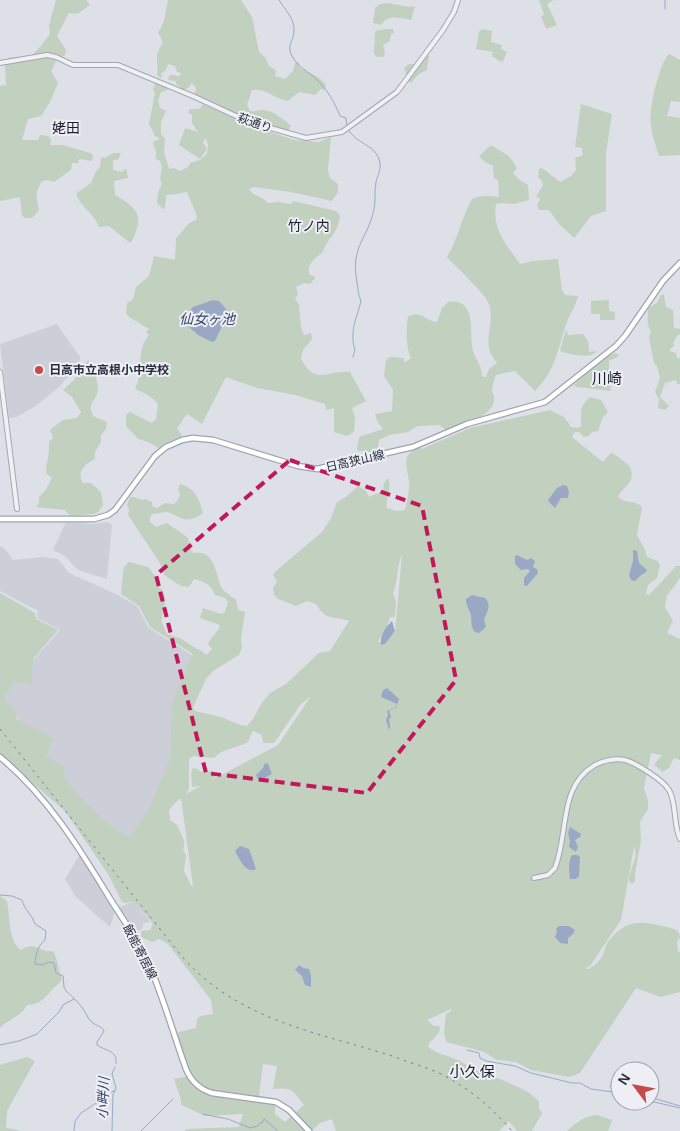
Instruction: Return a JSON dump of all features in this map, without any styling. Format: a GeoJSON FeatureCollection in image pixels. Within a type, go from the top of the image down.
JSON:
{"type":"FeatureCollection","features":[{"type":"Feature","properties":{"kind":"main road","name":"日高狭山線"},"geometry":{"type":"LineString","coordinates":[[0,519],[94,518],[108,515],[121,504],[155,456],[166,447],[187,439],[213,440],[298,466],[317,469],[413,447],[467,424],[536,406],[553,397],[616,346],[663,281],[680,263]]}},
{"type":"Feature","properties":{"kind":"main road","name":"飯能寄居線"},"geometry":{"type":"LineString","coordinates":[[0,757],[19,774],[59,819],[136,940],[153,976],[186,1069],[194,1083],[212,1093],[276,1102],[289,1110],[309,1131]]}},
{"type":"Feature","properties":{"kind":"street","name":"萩通り"},"geometry":{"type":"LineString","coordinates":[[0,63],[47,55],[73,65],[118,66],[249,122],[306,138],[342,132],[397,92],[442,31],[454,12],[458,0]]}},
{"type":"Feature","properties":{"kind":"street"},"geometry":{"type":"LineString","coordinates":[[0,372],[17,509]]}},
{"type":"Feature","properties":{"kind":"street"},"geometry":{"type":"LineString","coordinates":[[0,430],[7,428]]}},
{"type":"Feature","properties":{"kind":"street"},"geometry":{"type":"LineString","coordinates":[[534,878],[548,876],[555,868],[573,787],[587,770],[608,760],[624,760],[633,764],[667,787],[680,838]]}},
{"type":"Feature","properties":{"kind":"highlighted area"},"geometry":{"type":"Polygon","coordinates":[[[290,460],[422,506],[456,680],[367,793],[206,773],[156,575],[290,460]]]}},
{"type":"Feature","properties":{"kind":"shaded area","name":"日高市立高根小中学校"},"geometry":{"type":"Polygon","coordinates":[[[57,324],[80,357],[79,365],[58,388],[34,407],[17,417],[9,418],[0,344],[57,324]]]}},
{"type":"Feature","properties":{"kind":"shaded area"},"geometry":{"type":"Polygon","coordinates":[[[66,522],[92,524],[108,522],[112,525],[107,579],[78,570],[65,556],[53,550],[66,522]]]}},
{"type":"Feature","properties":{"kind":"shaded area"},"geometry":{"type":"Polygon","coordinates":[[[0,546],[5,549],[13,560],[43,557],[58,559],[69,573],[118,595],[137,606],[149,628],[195,657],[172,759],[153,808],[130,840],[98,823],[43,758],[14,711],[2,698],[60,630],[37,618],[38,611],[0,591],[0,546]]]}},
{"type":"Feature","properties":{"kind":"shaded area"},"geometry":{"type":"Polygon","coordinates":[[[80,854],[115,911],[110,927],[75,896],[65,879],[80,854]]]}},
{"type":"Feature","properties":{"kind":"shaded area"},"geometry":{"type":"Polygon","coordinates":[[[134,901],[150,922],[143,923],[143,928],[134,934],[118,908],[134,901]]]}},
{"type":"Feature","properties":{"kind":"green space"},"geometry":{"type":"Polygon","coordinates":[[[56,0],[86,0],[90,5],[77,14],[69,13],[57,36],[66,50],[65,55],[57,59],[51,71],[58,83],[50,102],[41,116],[28,119],[22,140],[38,140],[40,135],[48,136],[51,139],[50,145],[63,145],[93,155],[92,161],[79,159],[78,163],[72,163],[71,170],[54,182],[42,181],[37,192],[39,210],[32,218],[25,218],[22,216],[20,197],[0,201],[0,86],[6,85],[5,65],[8,58],[32,55],[50,34],[49,25],[56,0]]]}},
{"type":"Feature","properties":{"kind":"green space"},"geometry":{"type":"Polygon","coordinates":[[[168,0],[241,0],[252,17],[259,52],[265,57],[269,66],[276,70],[275,76],[285,79],[293,71],[297,62],[300,68],[318,77],[326,85],[324,90],[321,89],[315,95],[299,92],[288,101],[266,92],[252,90],[247,105],[250,111],[266,110],[274,113],[291,126],[288,132],[249,120],[200,98],[195,95],[196,88],[192,83],[187,89],[183,89],[176,84],[176,81],[169,80],[168,78],[170,75],[179,77],[181,73],[177,72],[175,66],[168,64],[160,78],[157,75],[157,55],[162,40],[158,33],[164,21],[168,0]]]}},
{"type":"Feature","properties":{"kind":"green space"},"geometry":{"type":"Polygon","coordinates":[[[539,0],[554,0],[547,4],[557,25],[546,29],[541,17],[544,14],[539,0]]]}},
{"type":"Feature","properties":{"kind":"green space"},"geometry":{"type":"Polygon","coordinates":[[[388,3],[409,7],[415,6],[411,20],[391,18],[381,25],[373,23],[375,8],[380,4],[388,3]]]}},
{"type":"Feature","properties":{"kind":"green space"},"geometry":{"type":"Polygon","coordinates":[[[393,29],[394,33],[391,34],[390,41],[383,45],[385,54],[383,57],[377,57],[374,54],[375,31],[393,29]]]}},
{"type":"Feature","properties":{"kind":"green space"},"geometry":{"type":"Polygon","coordinates":[[[482,29],[492,31],[491,42],[502,45],[501,49],[507,52],[503,61],[501,62],[492,56],[493,52],[476,49],[479,32],[482,29]]]}},
{"type":"Feature","properties":{"kind":"green space"},"geometry":{"type":"Polygon","coordinates":[[[669,54],[680,60],[680,102],[671,101],[667,116],[680,118],[680,155],[659,156],[654,141],[651,109],[658,77],[669,54]]]}},
{"type":"Feature","properties":{"kind":"green space"},"geometry":{"type":"Polygon","coordinates":[[[428,55],[427,70],[419,74],[411,83],[409,82],[404,68],[409,64],[419,64],[428,55]]]}},
{"type":"Feature","properties":{"kind":"green space"},"geometry":{"type":"Polygon","coordinates":[[[156,83],[168,87],[167,90],[161,92],[158,101],[160,108],[166,111],[161,122],[161,134],[165,139],[164,152],[169,169],[174,168],[180,171],[188,167],[190,163],[200,160],[207,154],[208,146],[206,138],[203,142],[207,149],[200,159],[179,145],[185,128],[198,132],[192,123],[192,115],[188,112],[190,109],[201,108],[202,104],[252,126],[295,140],[319,142],[331,137],[328,170],[330,178],[338,184],[338,192],[332,201],[291,192],[254,187],[249,189],[268,203],[291,204],[293,201],[336,211],[340,216],[337,228],[323,252],[310,264],[310,275],[315,278],[310,284],[304,283],[296,287],[298,294],[295,299],[299,304],[301,327],[304,335],[311,333],[312,339],[303,350],[301,358],[306,367],[311,372],[322,375],[350,372],[366,401],[352,408],[355,417],[354,432],[347,436],[334,432],[334,408],[326,410],[325,404],[295,395],[257,388],[226,377],[202,424],[187,414],[177,428],[182,436],[159,448],[138,439],[126,426],[126,415],[130,412],[152,423],[156,419],[158,404],[148,395],[135,389],[138,383],[142,348],[149,335],[146,332],[149,329],[129,317],[126,313],[127,303],[133,299],[136,287],[149,276],[154,256],[175,260],[176,238],[187,225],[196,220],[197,216],[187,192],[166,195],[165,208],[163,209],[157,203],[162,183],[160,179],[162,166],[159,160],[156,159],[156,151],[153,144],[159,138],[155,136],[149,124],[155,93],[153,89],[156,83]],[[216,300],[193,307],[189,326],[215,341],[228,315],[227,309],[216,300]]]}},
{"type":"Feature","properties":{"kind":"green space"},"geometry":{"type":"Polygon","coordinates":[[[581,104],[612,114],[606,153],[606,211],[591,216],[574,238],[559,224],[549,210],[539,210],[537,206],[540,199],[536,196],[543,186],[542,181],[538,177],[539,169],[542,168],[560,182],[571,176],[576,170],[575,158],[583,155],[582,148],[575,147],[581,104]]]}},
{"type":"Feature","properties":{"kind":"green space"},"geometry":{"type":"Polygon","coordinates":[[[491,145],[510,157],[517,168],[513,173],[518,179],[528,185],[529,200],[514,204],[496,204],[496,222],[505,243],[520,264],[558,259],[562,290],[565,295],[578,296],[567,321],[552,368],[535,391],[515,371],[496,375],[492,389],[493,405],[483,415],[467,423],[446,430],[439,425],[418,426],[408,432],[389,435],[379,440],[379,453],[359,451],[357,450],[359,437],[383,429],[377,421],[375,414],[392,411],[393,390],[384,376],[386,360],[390,357],[404,358],[404,363],[411,358],[407,338],[408,317],[416,314],[437,322],[442,308],[448,302],[457,302],[463,305],[470,316],[473,350],[481,368],[482,376],[486,377],[489,369],[497,363],[489,348],[491,312],[487,299],[447,257],[472,199],[482,196],[499,197],[498,180],[494,179],[493,166],[479,156],[491,145]]]}},
{"type":"Feature","properties":{"kind":"green space"},"geometry":{"type":"Polygon","coordinates":[[[113,153],[121,153],[118,160],[113,160],[113,170],[122,172],[126,168],[128,178],[114,181],[115,195],[133,208],[138,217],[137,228],[130,243],[109,226],[99,227],[76,194],[91,183],[96,171],[100,167],[101,157],[105,158],[113,153]]]}},
{"type":"Feature","properties":{"kind":"green space"},"geometry":{"type":"Polygon","coordinates":[[[661,295],[664,295],[666,307],[673,310],[674,328],[680,329],[680,334],[676,337],[673,343],[674,346],[670,351],[676,353],[677,358],[680,358],[680,384],[677,384],[676,380],[665,383],[660,397],[669,406],[665,410],[658,408],[659,400],[655,392],[660,378],[657,366],[654,363],[649,338],[651,331],[648,326],[648,308],[657,303],[661,295]]]}},
{"type":"Feature","properties":{"kind":"green space"},"geometry":{"type":"Polygon","coordinates":[[[609,300],[609,311],[615,312],[615,320],[600,320],[600,314],[591,314],[591,301],[609,300]]]}},
{"type":"Feature","properties":{"kind":"green space"},"geometry":{"type":"Polygon","coordinates":[[[566,329],[568,335],[583,334],[588,341],[589,352],[597,351],[594,354],[585,356],[560,351],[566,329]]]}},
{"type":"Feature","properties":{"kind":"green space"},"geometry":{"type":"Polygon","coordinates":[[[616,353],[619,356],[609,361],[609,372],[614,374],[610,381],[611,391],[574,385],[600,362],[616,353]]]}},
{"type":"Feature","properties":{"kind":"green space"},"geometry":{"type":"Polygon","coordinates":[[[89,359],[89,369],[95,374],[98,387],[97,394],[91,405],[93,416],[107,422],[106,429],[101,435],[101,442],[95,452],[95,459],[83,468],[81,479],[83,483],[91,483],[101,492],[103,505],[98,512],[93,514],[73,516],[65,510],[36,507],[39,503],[39,497],[45,491],[52,478],[46,473],[49,442],[53,438],[50,430],[63,420],[77,418],[81,412],[72,397],[63,390],[73,381],[89,359]]]}},
{"type":"Feature","properties":{"kind":"green space"},"geometry":{"type":"Polygon","coordinates":[[[590,397],[601,400],[608,412],[603,417],[598,431],[584,437],[579,432],[575,432],[572,437],[603,462],[611,453],[630,467],[632,477],[618,497],[624,501],[637,503],[642,507],[637,535],[647,557],[658,561],[660,566],[657,578],[648,585],[646,594],[649,595],[676,566],[680,566],[680,578],[667,596],[665,607],[673,621],[667,633],[680,639],[680,760],[674,758],[669,768],[663,772],[654,765],[662,755],[651,753],[644,788],[648,809],[640,822],[641,840],[635,881],[632,884],[629,881],[635,859],[634,847],[621,920],[590,966],[585,968],[588,969],[598,962],[607,943],[625,926],[644,923],[667,927],[676,930],[680,935],[677,941],[678,951],[680,952],[680,992],[661,997],[636,988],[580,1073],[569,1077],[531,1070],[516,1062],[497,1060],[484,1052],[446,1042],[444,1032],[446,1014],[451,1009],[427,1020],[434,1026],[439,1026],[440,1030],[428,1047],[458,1060],[485,1075],[498,1078],[516,1086],[528,1092],[539,1101],[539,1109],[542,1113],[532,1131],[517,1131],[509,1121],[499,1131],[336,1131],[332,1119],[320,1123],[312,1131],[185,1131],[186,1129],[239,1127],[243,1114],[206,1116],[181,1105],[174,1079],[190,1076],[176,1035],[179,1032],[196,1028],[197,1019],[201,1016],[213,1014],[211,1000],[168,944],[159,939],[152,942],[141,937],[141,931],[150,930],[153,924],[134,901],[122,902],[108,874],[65,811],[0,755],[0,593],[35,613],[36,619],[58,630],[33,659],[31,685],[24,681],[20,684],[15,681],[4,699],[16,712],[17,719],[53,738],[46,757],[65,767],[63,776],[93,811],[110,825],[130,837],[150,806],[170,759],[174,698],[193,654],[150,627],[139,606],[121,594],[124,567],[129,562],[148,567],[157,579],[158,585],[164,594],[165,601],[162,621],[167,634],[180,638],[206,655],[212,649],[208,644],[220,626],[200,618],[203,608],[221,614],[225,612],[228,602],[225,598],[215,595],[212,588],[204,582],[194,579],[189,587],[181,586],[164,575],[160,563],[128,515],[127,505],[130,497],[145,499],[152,502],[152,506],[157,508],[165,503],[174,504],[180,494],[178,490],[180,484],[193,491],[198,499],[203,513],[197,517],[188,520],[167,512],[152,514],[150,522],[156,527],[167,523],[188,538],[192,553],[205,554],[215,568],[221,587],[236,600],[238,610],[245,612],[241,638],[242,648],[239,655],[213,671],[206,679],[193,707],[195,711],[247,726],[270,693],[286,684],[319,653],[330,651],[349,621],[327,616],[316,604],[307,601],[296,606],[278,599],[274,595],[273,588],[277,581],[273,575],[322,532],[331,518],[337,502],[358,486],[366,491],[369,497],[383,491],[384,483],[388,478],[387,508],[397,511],[405,510],[409,484],[406,461],[413,450],[419,447],[422,449],[470,428],[550,410],[564,417],[571,427],[578,428],[581,426],[581,410],[590,397]],[[402,554],[393,594],[396,601],[395,617],[390,617],[386,630],[378,641],[379,643],[395,632],[402,554]],[[311,696],[301,704],[274,743],[263,743],[262,735],[253,731],[247,743],[221,752],[214,758],[193,756],[189,759],[189,789],[186,794],[201,786],[192,787],[191,773],[193,768],[201,772],[213,771],[216,776],[212,780],[278,745],[311,696]],[[181,798],[169,810],[170,820],[177,825],[184,840],[183,850],[186,855],[184,871],[192,887],[181,798]],[[263,1064],[259,1096],[262,1102],[275,1104],[275,1114],[285,1122],[304,1105],[292,1091],[288,1089],[273,1089],[277,1066],[263,1064]]]}},
{"type":"Feature","properties":{"kind":"green space"},"geometry":{"type":"Polygon","coordinates":[[[0,896],[7,901],[10,927],[17,946],[21,950],[34,946],[53,951],[62,979],[38,1003],[27,1005],[21,1013],[0,1028],[0,896]]]}},
{"type":"Feature","properties":{"kind":"green space"},"geometry":{"type":"Polygon","coordinates":[[[27,1057],[35,1061],[7,1111],[6,1128],[20,1131],[0,1131],[0,1065],[27,1057]]]}},
{"type":"Feature","properties":{"kind":"green space"},"geometry":{"type":"Polygon","coordinates":[[[597,1115],[612,1120],[608,1131],[567,1131],[581,1120],[597,1115]]]}},
{"type":"Feature","properties":{"kind":"water","name":"仙女ヶ池"},"geometry":{"type":"Polygon","coordinates":[[[213,300],[219,301],[229,312],[215,341],[212,342],[198,335],[188,326],[191,309],[213,300]]]}},
{"type":"Feature","properties":{"kind":"water"},"geometry":{"type":"Polygon","coordinates":[[[563,485],[567,486],[568,498],[561,498],[555,508],[548,500],[557,488],[563,485]]]}},
{"type":"Feature","properties":{"kind":"water"},"geometry":{"type":"Polygon","coordinates":[[[633,550],[637,551],[639,563],[647,570],[635,581],[631,580],[629,575],[633,561],[633,550]]]}},
{"type":"Feature","properties":{"kind":"water"},"geometry":{"type":"Polygon","coordinates":[[[517,555],[527,560],[531,558],[535,561],[533,567],[537,569],[538,573],[527,586],[524,585],[524,578],[530,571],[528,569],[521,570],[515,564],[515,556],[517,555]]]}},
{"type":"Feature","properties":{"kind":"water"},"geometry":{"type":"Polygon","coordinates":[[[472,595],[485,598],[488,604],[484,620],[486,627],[479,633],[475,632],[472,628],[471,615],[466,599],[472,595]]]}},
{"type":"Feature","properties":{"kind":"water"},"geometry":{"type":"Polygon","coordinates":[[[392,621],[395,631],[385,644],[381,645],[384,632],[392,621]]]}},
{"type":"Feature","properties":{"kind":"water"},"geometry":{"type":"Polygon","coordinates":[[[387,688],[399,699],[396,708],[389,711],[391,717],[389,719],[389,730],[386,720],[387,711],[395,708],[397,704],[381,697],[383,690],[387,688]]]}},
{"type":"Feature","properties":{"kind":"water"},"geometry":{"type":"Polygon","coordinates":[[[265,763],[268,764],[272,774],[259,781],[256,775],[265,763]]]}},
{"type":"Feature","properties":{"kind":"water"},"geometry":{"type":"Polygon","coordinates":[[[570,827],[581,834],[575,840],[578,847],[576,852],[569,847],[568,833],[570,827]]]}},
{"type":"Feature","properties":{"kind":"water"},"geometry":{"type":"Polygon","coordinates":[[[240,846],[249,849],[256,869],[249,870],[241,861],[235,851],[240,846]]]}},
{"type":"Feature","properties":{"kind":"water"},"geometry":{"type":"Polygon","coordinates":[[[572,855],[580,857],[579,876],[576,879],[570,879],[569,863],[572,855]]]}},
{"type":"Feature","properties":{"kind":"water"},"geometry":{"type":"Polygon","coordinates":[[[559,926],[569,926],[575,930],[568,938],[568,944],[560,943],[555,937],[556,929],[559,926]]]}},
{"type":"Feature","properties":{"kind":"water"},"geometry":{"type":"Polygon","coordinates":[[[299,965],[309,969],[311,987],[305,985],[302,976],[295,970],[299,965]]]}},
{"type":"Feature","properties":{"kind":"waterway"},"geometry":{"type":"LineString","coordinates":[[279,0],[293,22],[294,34],[290,52],[294,60],[324,88],[340,116],[346,118],[347,127],[351,133],[374,151],[380,164],[375,185],[374,209],[356,260],[355,270],[361,301],[353,331],[355,350],[353,357]]}},
{"type":"Feature","properties":{"kind":"waterway"},"geometry":{"type":"LineString","coordinates":[[665,0],[665,9]]}},
{"type":"Feature","properties":{"kind":"waterway","name":"小畔川"},"geometry":{"type":"LineString","coordinates":[[0,895],[12,896],[22,900],[35,924],[46,931],[45,940],[37,951],[35,964],[54,963],[56,973],[63,976],[66,991],[74,998],[90,1020],[104,1031],[97,1045],[113,1053],[116,1064]]}},
{"type":"Feature","properties":{"kind":"waterway"},"geometry":{"type":"LineString","coordinates":[[0,1045],[19,1041],[37,1034],[59,1012],[63,1005],[74,999]]}},
{"type":"Feature","properties":{"kind":"waterway"},"geometry":{"type":"LineString","coordinates":[[467,1050],[479,1053],[480,1058],[486,1061],[515,1066],[531,1073],[572,1083],[580,1083],[591,1089],[610,1092]]}},
{"type":"Feature","properties":{"kind":"waterway","name":"小畔川"},"geometry":{"type":"LineString","coordinates":[[112,1131],[113,1094],[116,1088],[112,1074],[115,1067]]}},
{"type":"Feature","properties":{"kind":"waterway"},"geometry":{"type":"LineString","coordinates":[[74,1131],[75,1121],[81,1113],[110,1092],[115,1091]]}},
{"type":"Feature","properties":{"kind":"waterway"},"geometry":{"type":"LineString","coordinates":[[141,1131],[173,1099]]}},
{"type":"Feature","properties":{"kind":"waterway"},"geometry":{"type":"LineString","coordinates":[[660,1100],[680,1106]]}},
{"type":"Feature","properties":{"kind":"waterway"},"geometry":{"type":"LineString","coordinates":[[660,1103],[680,1108]]}},
{"type":"Feature","properties":{"kind":"waterway"},"geometry":{"type":"LineString","coordinates":[[202,1114],[228,1119],[250,1128],[258,1126],[264,1119],[278,1131]]}},
{"type":"Feature","properties":{"kind":"railway"},"geometry":{"type":"LineString","coordinates":[[0,729],[184,959],[207,980],[231,997],[256,1011],[282,1022],[395,1057],[441,1074],[479,1099],[512,1131]]}},
{"type":"Feature","properties":{"kind":"place","name":"日高市立高根小中学校"},"geometry":{"type":"Point","coordinates":[39,370]}},
{"type":"Feature","properties":{"kind":"district","name":"姥田"},"geometry":{"type":"Point","coordinates":[66,128]}},
{"type":"Feature","properties":{"kind":"district","name":"竹ノ内"},"geometry":{"type":"Point","coordinates":[309,226]}},
{"type":"Feature","properties":{"kind":"district","name":"川崎"},"geometry":{"type":"Point","coordinates":[607,378]}},
{"type":"Feature","properties":{"kind":"district","name":"小久保"},"geometry":{"type":"Point","coordinates":[472,1071]}}]}
